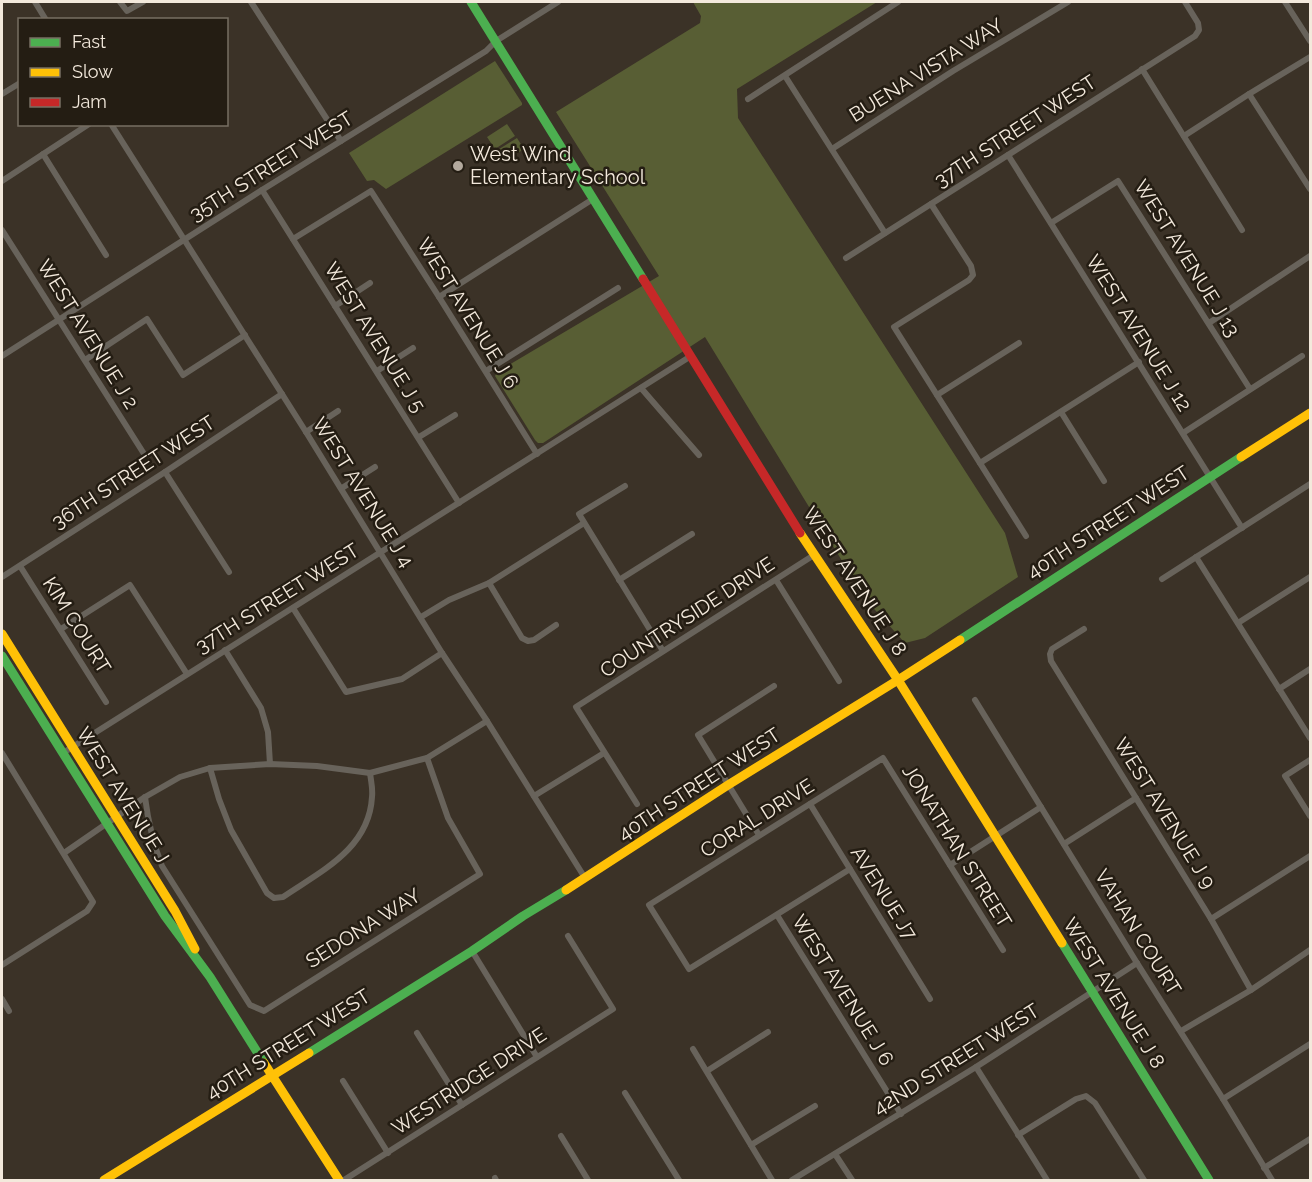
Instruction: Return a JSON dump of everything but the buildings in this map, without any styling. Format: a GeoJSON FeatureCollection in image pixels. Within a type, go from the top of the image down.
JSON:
{"type":"FeatureCollection","features":[{"type":"Feature","properties":{"kind":"main road","name":"WEST AVENUE J 8"},"geometry":{"type":"LineString","coordinates":[[471,2],[814,555],[898,680],[1209,1180]]}},
{"type":"Feature","properties":{"kind":"main road","name":"40TH STREET WEST"},"geometry":{"type":"LineString","coordinates":[[104,1180],[472,951],[523,916],[898,680],[1311,413]]}},
{"type":"Feature","properties":{"kind":"main road","name":"WEST AVENUE J"},"geometry":{"type":"LineString","coordinates":[[2,634],[175,911],[210,977]]}},
{"type":"Feature","properties":{"kind":"main road","name":"WEST AVENUE J"},"geometry":{"type":"LineString","coordinates":[[2,656],[165,916],[210,977],[339,1180]]}},
{"type":"Feature","properties":{"kind":"street"},"geometry":{"type":"LineString","coordinates":[[35,2],[45,18]]}},
{"type":"Feature","properties":{"kind":"street"},"geometry":{"type":"LineString","coordinates":[[120,2],[127,11],[143,2]]}},
{"type":"Feature","properties":{"kind":"street"},"geometry":{"type":"LineString","coordinates":[[251,2],[341,141]]}},
{"type":"Feature","properties":{"kind":"street","name":"35TH STREET WEST"},"geometry":{"type":"LineString","coordinates":[[2,356],[262,190],[486,51],[496,41],[558,2]]}},
{"type":"Feature","properties":{"kind":"street"},"geometry":{"type":"LineString","coordinates":[[748,99],[898,2]]}},
{"type":"Feature","properties":{"kind":"street","name":"BUENA VISTA WAY"},"geometry":{"type":"LineString","coordinates":[[832,149],[953,71],[1068,2]]}},
{"type":"Feature","properties":{"kind":"street","name":"37TH STREET WEST"},"geometry":{"type":"LineString","coordinates":[[846,258],[1195,36],[1199,30],[1198,23],[1185,2]]}},
{"type":"Feature","properties":{"kind":"street"},"geometry":{"type":"LineString","coordinates":[[1285,2],[1311,41]]}},
{"type":"Feature","properties":{"kind":"street"},"geometry":{"type":"LineString","coordinates":[[1184,136],[1311,57]]}},
{"type":"Feature","properties":{"kind":"street"},"geometry":{"type":"LineString","coordinates":[[1142,69],[1242,230]]}},
{"type":"Feature","properties":{"kind":"street"},"geometry":{"type":"LineString","coordinates":[[785,76],[885,233]]}},
{"type":"Feature","properties":{"kind":"street"},"geometry":{"type":"LineString","coordinates":[[2,92],[18,84]]}},
{"type":"Feature","properties":{"kind":"street"},"geometry":{"type":"LineString","coordinates":[[1249,94],[1311,189]]}},
{"type":"Feature","properties":{"kind":"street"},"geometry":{"type":"LineString","coordinates":[[2,181],[86,126]]}},
{"type":"Feature","properties":{"kind":"street","name":"WEST AVENUE J 4"},"geometry":{"type":"LineString","coordinates":[[112,126],[585,878]]}},
{"type":"Feature","properties":{"kind":"street"},"geometry":{"type":"LineString","coordinates":[[43,154],[106,255]]}},
{"type":"Feature","properties":{"kind":"street","name":"WEST AVENUE J 12"},"geometry":{"type":"LineString","coordinates":[[1008,155],[1242,528]]}},
{"type":"Feature","properties":{"kind":"street","name":"WEST AVENUE J 13"},"geometry":{"type":"LineString","coordinates":[[1052,223],[1118,181],[1250,389]]}},
{"type":"Feature","properties":{"kind":"street","name":"WEST AVENUE J 5"},"geometry":{"type":"LineString","coordinates":[[262,190],[459,503]]}},
{"type":"Feature","properties":{"kind":"street","name":"WEST AVENUE J 6"},"geometry":{"type":"LineString","coordinates":[[293,239],[371,191],[537,454]]}},
{"type":"Feature","properties":{"kind":"street"},"geometry":{"type":"LineString","coordinates":[[439,297],[593,199]]}},
{"type":"Feature","properties":{"kind":"street"},"geometry":{"type":"LineString","coordinates":[[932,204],[971,267],[973,275],[969,280],[894,327],[1026,536]]}},
{"type":"Feature","properties":{"kind":"street","name":"WEST AVENUE J 2"},"geometry":{"type":"LineString","coordinates":[[2,230],[146,457]]}},
{"type":"Feature","properties":{"kind":"street"},"geometry":{"type":"LineString","coordinates":[[1209,323],[1311,256]]}},
{"type":"Feature","properties":{"kind":"street"},"geometry":{"type":"LineString","coordinates":[[335,306],[370,283]]}},
{"type":"Feature","properties":{"kind":"street"},"geometry":{"type":"LineString","coordinates":[[486,371],[618,288]]}},
{"type":"Feature","properties":{"kind":"street"},"geometry":{"type":"LineString","coordinates":[[85,360],[147,320],[183,375],[245,335]]}},
{"type":"Feature","properties":{"kind":"street"},"geometry":{"type":"LineString","coordinates":[[937,395],[1019,343]]}},
{"type":"Feature","properties":{"kind":"street"},"geometry":{"type":"LineString","coordinates":[[377,371],[412,348]]}},
{"type":"Feature","properties":{"kind":"street","name":"37TH STREET WEST"},"geometry":{"type":"LineString","coordinates":[[63,753],[691,356]]}},
{"type":"Feature","properties":{"kind":"street"},"geometry":{"type":"LineString","coordinates":[[1183,433],[1302,356]]}},
{"type":"Feature","properties":{"kind":"street"},"geometry":{"type":"LineString","coordinates":[[980,463],[1139,362]]}},
{"type":"Feature","properties":{"kind":"street"},"geometry":{"type":"LineString","coordinates":[[641,388],[699,455]]}},
{"type":"Feature","properties":{"kind":"street","name":"36TH STREET WEST"},"geometry":{"type":"LineString","coordinates":[[2,577],[282,394]]}},
{"type":"Feature","properties":{"kind":"street"},"geometry":{"type":"LineString","coordinates":[[306,432],[338,411]]}},
{"type":"Feature","properties":{"kind":"street"},"geometry":{"type":"LineString","coordinates":[[1061,412],[1104,481]]}},
{"type":"Feature","properties":{"kind":"street"},"geometry":{"type":"LineString","coordinates":[[419,437],[455,415]]}},
{"type":"Feature","properties":{"kind":"street"},"geometry":{"type":"LineString","coordinates":[[342,489],[375,467]]}},
{"type":"Feature","properties":{"kind":"street"},"geometry":{"type":"LineString","coordinates":[[165,472],[229,572]]}},
{"type":"Feature","properties":{"kind":"street"},"geometry":{"type":"LineString","coordinates":[[1162,579],[1311,484]]}},
{"type":"Feature","properties":{"kind":"street"},"geometry":{"type":"LineString","coordinates":[[625,486],[579,514],[663,651]]}},
{"type":"Feature","properties":{"kind":"street"},"geometry":{"type":"LineString","coordinates":[[420,617],[449,600],[489,583],[584,523]]}},
{"type":"Feature","properties":{"kind":"street"},"geometry":{"type":"LineString","coordinates":[[619,580],[692,534]]}},
{"type":"Feature","properties":{"kind":"street","name":"COUNTRYSIDE DRIVE"},"geometry":{"type":"LineString","coordinates":[[604,753],[576,707],[814,555]]}},
{"type":"Feature","properties":{"kind":"street"},"geometry":{"type":"LineString","coordinates":[[1196,557],[1311,738]]}},
{"type":"Feature","properties":{"kind":"street","name":"KIM COURT"},"geometry":{"type":"LineString","coordinates":[[20,566],[106,702]]}},
{"type":"Feature","properties":{"kind":"street"},"geometry":{"type":"LineString","coordinates":[[1238,623],[1311,577]]}},
{"type":"Feature","properties":{"kind":"street"},"geometry":{"type":"LineString","coordinates":[[776,580],[839,681]]}},
{"type":"Feature","properties":{"kind":"street"},"geometry":{"type":"LineString","coordinates":[[489,583],[522,638],[528,641],[534,639],[556,625]]}},
{"type":"Feature","properties":{"kind":"street"},"geometry":{"type":"LineString","coordinates":[[61,629],[130,585],[187,674]]}},
{"type":"Feature","properties":{"kind":"street"},"geometry":{"type":"LineString","coordinates":[[292,608],[346,692],[402,679],[442,653]]}},
{"type":"Feature","properties":{"kind":"street","name":"WEST AVENUE J 9"},"geometry":{"type":"LineString","coordinates":[[1084,629],[1052,649],[1051,661],[1211,920],[1251,990]]}},
{"type":"Feature","properties":{"kind":"street"},"geometry":{"type":"LineString","coordinates":[[225,650],[261,708],[268,732],[270,764]]}},
{"type":"Feature","properties":{"kind":"street"},"geometry":{"type":"LineString","coordinates":[[1280,688],[1311,669]]}},
{"type":"Feature","properties":{"kind":"street"},"geometry":{"type":"LineString","coordinates":[[759,835],[698,735],[774,686]]}},
{"type":"Feature","properties":{"kind":"street","name":"VAHAN COURT"},"geometry":{"type":"LineString","coordinates":[[975,700],[1272,1180]]}},
{"type":"Feature","properties":{"kind":"street"},"geometry":{"type":"LineString","coordinates":[[64,853],[145,797],[180,777],[210,768],[270,764],[317,766],[370,773],[427,758],[487,721]]}},
{"type":"Feature","properties":{"kind":"street"},"geometry":{"type":"LineString","coordinates":[[2,753],[93,902],[87,911],[2,964]]}},
{"type":"Feature","properties":{"kind":"street"},"geometry":{"type":"LineString","coordinates":[[534,796],[604,753],[637,804]]}},
{"type":"Feature","properties":{"kind":"street","name":"SEDONA WAY"},"geometry":{"type":"LineString","coordinates":[[264,1011],[480,874],[448,818],[427,758]]}},
{"type":"Feature","properties":{"kind":"street","name":"CORAL DRIVE"},"geometry":{"type":"LineString","coordinates":[[777,915],[689,969],[649,905],[883,758]]}},
{"type":"Feature","properties":{"kind":"street","name":"JONATHAN STREET"},"geometry":{"type":"LineString","coordinates":[[883,758],[1003,950]]}},
{"type":"Feature","properties":{"kind":"street"},"geometry":{"type":"LineString","coordinates":[[1311,760],[1285,776],[1311,816]]}},
{"type":"Feature","properties":{"kind":"street"},"geometry":{"type":"LineString","coordinates":[[210,768],[231,830],[267,893],[274,898],[283,897],[340,859],[358,840],[367,825],[372,796],[370,773]]}},
{"type":"Feature","properties":{"kind":"street","name":"WEST AVENUE J"},"geometry":{"type":"LineString","coordinates":[[145,797],[150,831],[162,866],[250,1005],[264,1011]]}},
{"type":"Feature","properties":{"kind":"street"},"geometry":{"type":"LineString","coordinates":[[1064,844],[1136,798]]}},
{"type":"Feature","properties":{"kind":"street","name":"AVENUE J7"},"geometry":{"type":"LineString","coordinates":[[810,804],[930,999]]}},
{"type":"Feature","properties":{"kind":"street"},"geometry":{"type":"LineString","coordinates":[[950,865],[1041,807]]}},
{"type":"Feature","properties":{"kind":"street"},"geometry":{"type":"LineString","coordinates":[[1211,920],[1311,856]]}},
{"type":"Feature","properties":{"kind":"street"},"geometry":{"type":"LineString","coordinates":[[777,915],[850,869]]}},
{"type":"Feature","properties":{"kind":"street","name":"WEST AVENUE J 6"},"geometry":{"type":"LineString","coordinates":[[777,915],[900,1114]]}},
{"type":"Feature","properties":{"kind":"street","name":"WESTRIDGE DRIVE"},"geometry":{"type":"LineString","coordinates":[[344,1180],[613,1009],[568,936]]}},
{"type":"Feature","properties":{"kind":"street"},"geometry":{"type":"LineString","coordinates":[[1181,1031],[1251,990],[1311,950]]}},
{"type":"Feature","properties":{"kind":"street"},"geometry":{"type":"LineString","coordinates":[[472,951],[537,1056]]}},
{"type":"Feature","properties":{"kind":"street","name":"42ND STREET WEST"},"geometry":{"type":"LineString","coordinates":[[792,1180],[976,1067],[1137,963]]}},
{"type":"Feature","properties":{"kind":"street"},"geometry":{"type":"LineString","coordinates":[[2,999],[9,1011]]}},
{"type":"Feature","properties":{"kind":"street"},"geometry":{"type":"LineString","coordinates":[[707,1071],[768,1032]]}},
{"type":"Feature","properties":{"kind":"street"},"geometry":{"type":"LineString","coordinates":[[417,1033],[462,1105]]}},
{"type":"Feature","properties":{"kind":"street"},"geometry":{"type":"LineString","coordinates":[[1223,1099],[1311,1044]]}},
{"type":"Feature","properties":{"kind":"street"},"geometry":{"type":"LineString","coordinates":[[693,1049],[772,1180]]}},
{"type":"Feature","properties":{"kind":"street"},"geometry":{"type":"LineString","coordinates":[[976,1067],[1047,1180]]}},
{"type":"Feature","properties":{"kind":"street"},"geometry":{"type":"LineString","coordinates":[[343,1081],[388,1153]]}},
{"type":"Feature","properties":{"kind":"street"},"geometry":{"type":"LineString","coordinates":[[625,1093],[679,1180]]}},
{"type":"Feature","properties":{"kind":"street"},"geometry":{"type":"LineString","coordinates":[[1018,1135],[1076,1099],[1086,1096],[1095,1103],[1144,1180]]}},
{"type":"Feature","properties":{"kind":"street"},"geometry":{"type":"LineString","coordinates":[[751,1145],[815,1106]]}},
{"type":"Feature","properties":{"kind":"street"},"geometry":{"type":"LineString","coordinates":[[561,1136],[588,1180]]}},
{"type":"Feature","properties":{"kind":"street"},"geometry":{"type":"LineString","coordinates":[[1264,1168],[1311,1139]]}},
{"type":"Feature","properties":{"kind":"street"},"geometry":{"type":"LineString","coordinates":[[835,1154],[852,1180]]}},
{"type":"Feature","properties":{"kind":"green space"},"geometry":{"type":"Polygon","coordinates":[[[693,2],[877,2],[737,89],[738,118],[1005,533],[1018,577],[925,638],[905,643],[866,600],[705,337],[543,443],[535,440],[495,376],[497,372],[659,276],[556,112],[700,23],[701,16],[693,2]]]}},
{"type":"Feature","properties":{"kind":"green space"},"geometry":{"type":"Polygon","coordinates":[[[495,61],[522,105],[386,189],[374,180],[367,181],[349,153],[495,61]]]}},
{"type":"Feature","properties":{"kind":"green space"},"geometry":{"type":"Polygon","coordinates":[[[507,124],[515,136],[495,149],[487,137],[507,124]]]}},
{"type":"Feature","properties":{"kind":"green space"},"geometry":{"type":"Polygon","coordinates":[[[517,138],[524,149],[504,162],[496,151],[517,138]]]}},
{"type":"Feature","properties":{"kind":"traffic: fast"},"geometry":{"type":"LineString","coordinates":[[471,2],[643,279]]}},
{"type":"Feature","properties":{"kind":"traffic: fast"},"geometry":{"type":"LineString","coordinates":[[960,640],[1241,457]]}},
{"type":"Feature","properties":{"kind":"traffic: fast"},"geometry":{"type":"LineString","coordinates":[[2,656],[165,916],[210,977],[264,1063]]}},
{"type":"Feature","properties":{"kind":"traffic: fast"},"geometry":{"type":"LineString","coordinates":[[309,1053],[566,890]]}},
{"type":"Feature","properties":{"kind":"traffic: fast"},"geometry":{"type":"LineString","coordinates":[[1062,943],[1209,1180]]}},
{"type":"Feature","properties":{"kind":"traffic: slow"},"geometry":{"type":"LineString","coordinates":[[1241,457],[1310,413]]}},
{"type":"Feature","properties":{"kind":"traffic: slow"},"geometry":{"type":"LineString","coordinates":[[800,533],[898,680],[1062,943]]}},
{"type":"Feature","properties":{"kind":"traffic: slow"},"geometry":{"type":"LineString","coordinates":[[2,634],[175,911],[195,949]]}},
{"type":"Feature","properties":{"kind":"traffic: slow"},"geometry":{"type":"LineString","coordinates":[[566,890],[728,785],[960,640]]}},
{"type":"Feature","properties":{"kind":"traffic: slow"},"geometry":{"type":"LineString","coordinates":[[104,1180],[309,1053]]}},
{"type":"Feature","properties":{"kind":"traffic: slow"},"geometry":{"type":"LineString","coordinates":[[264,1063],[339,1180]]}},
{"type":"Feature","properties":{"kind":"traffic: jam"},"geometry":{"type":"LineString","coordinates":[[643,279],[800,533]]}},
{"type":"Feature","properties":{"kind":"place","name":"West Wind Elementary School"},"geometry":{"type":"Point","coordinates":[458,166]}}]}
